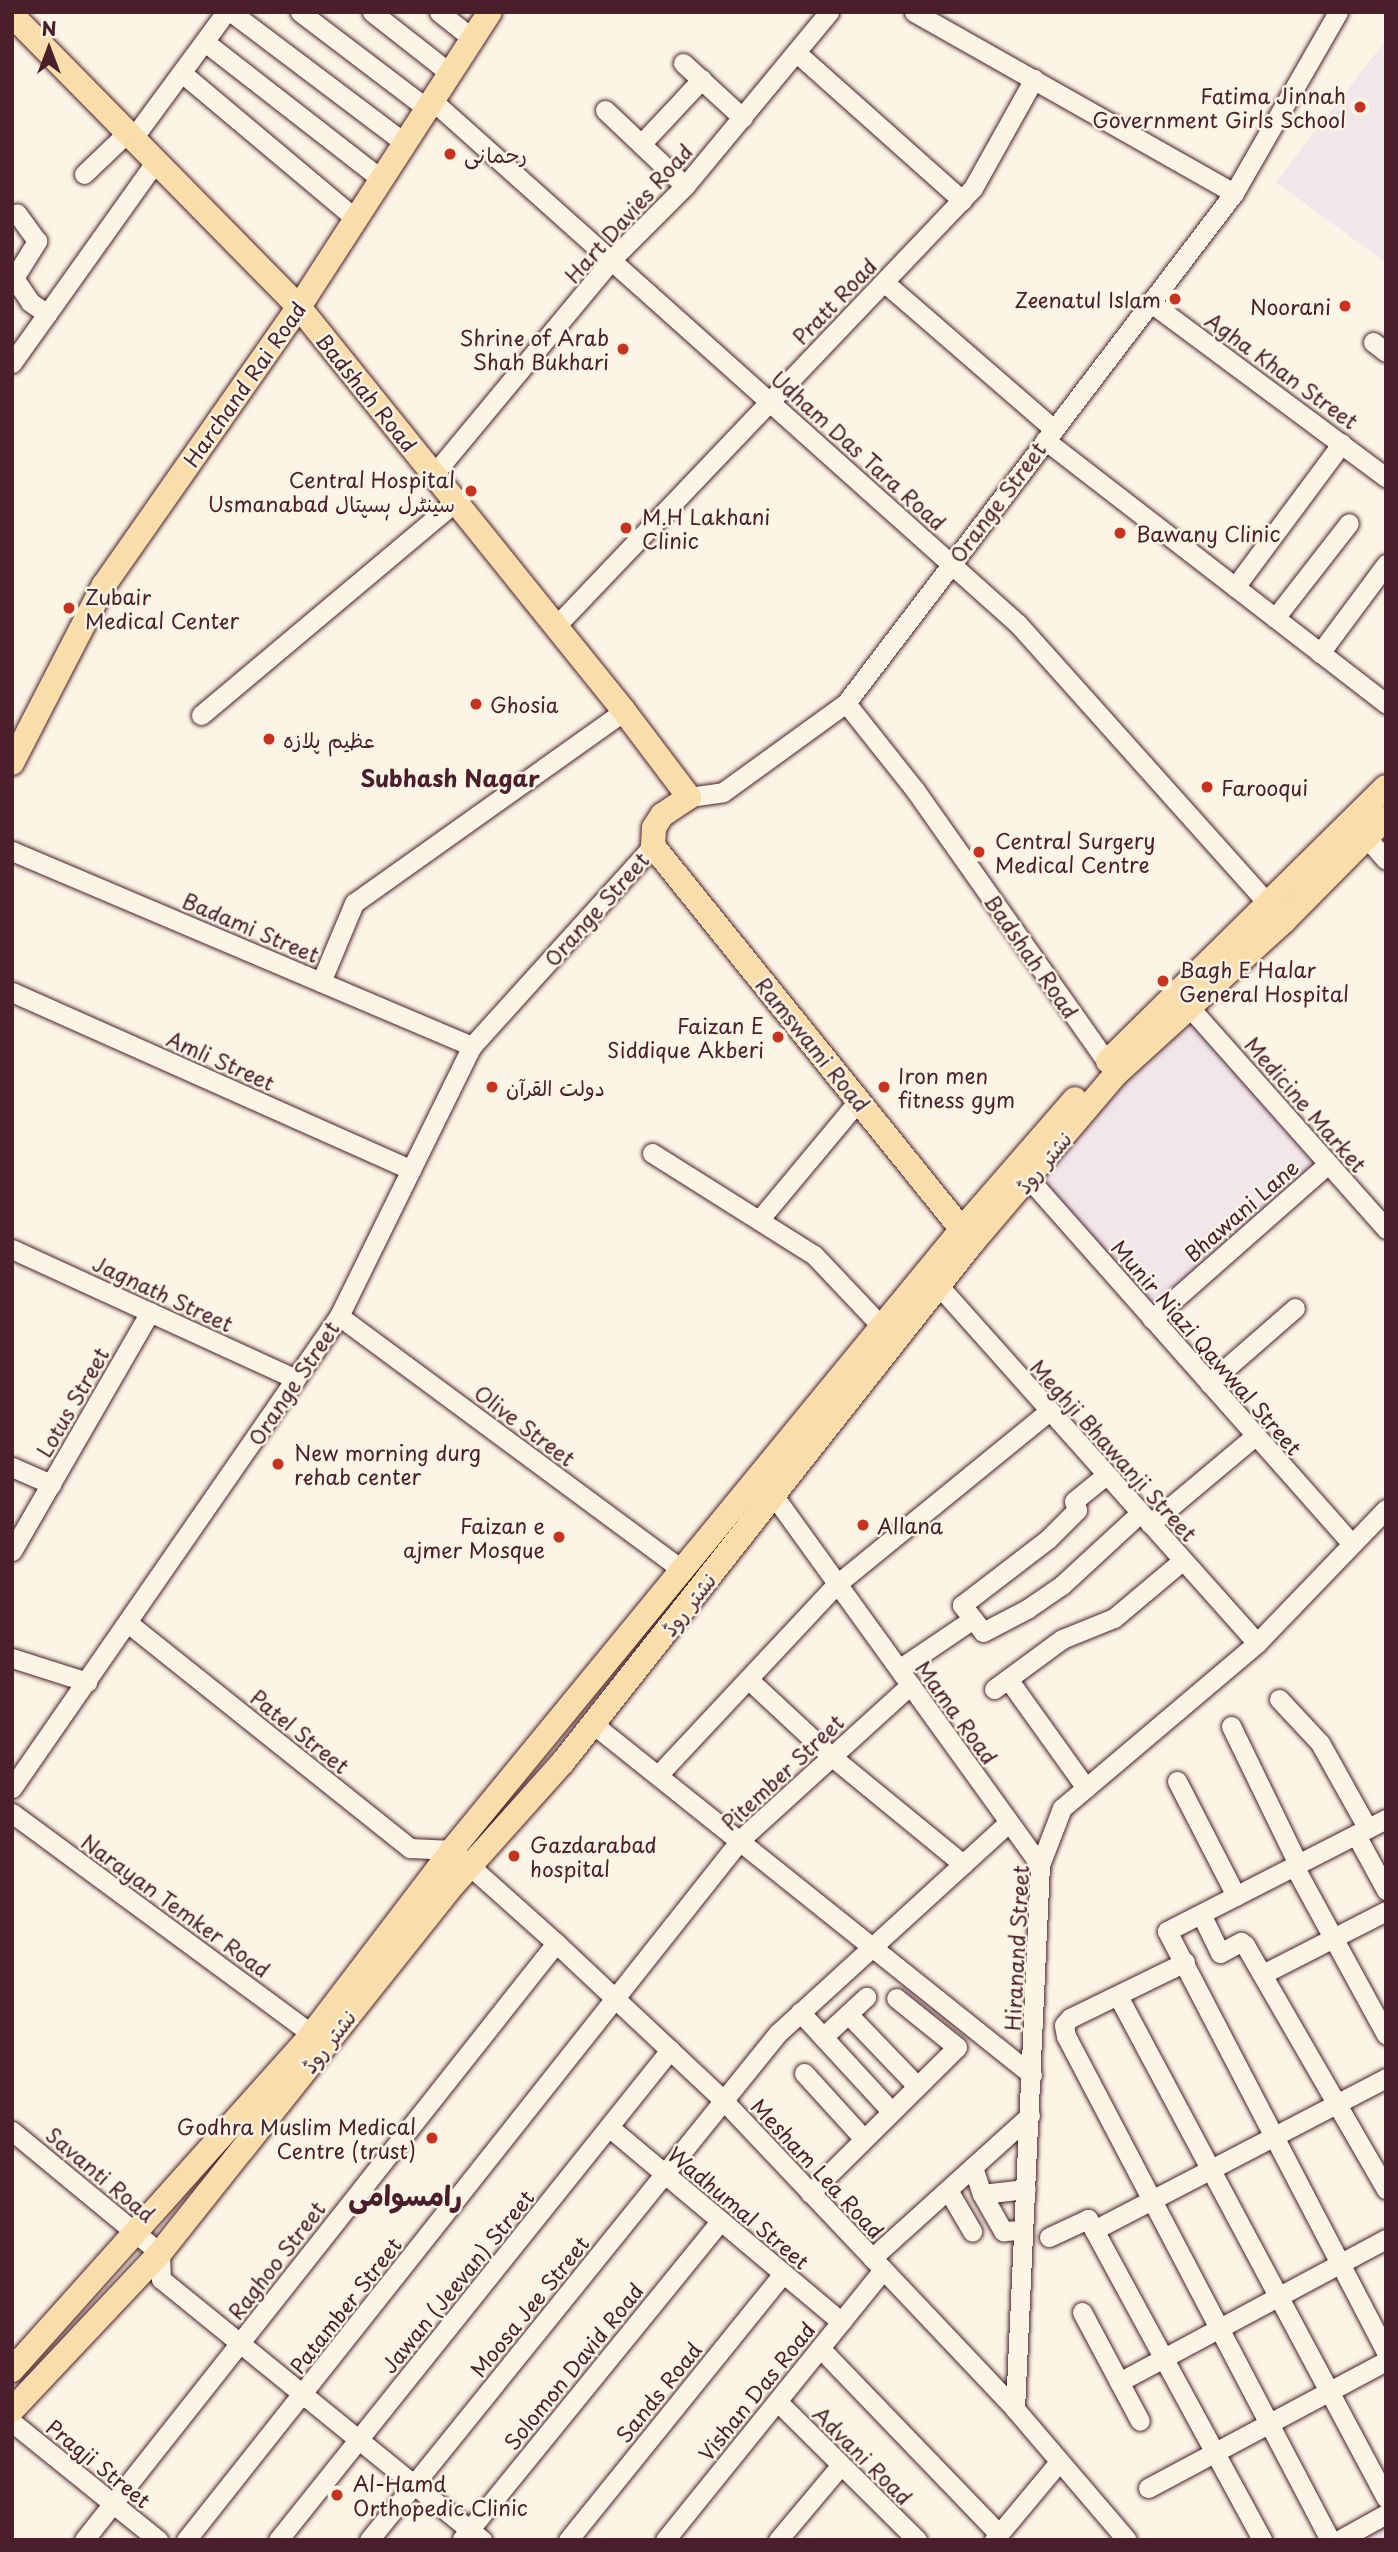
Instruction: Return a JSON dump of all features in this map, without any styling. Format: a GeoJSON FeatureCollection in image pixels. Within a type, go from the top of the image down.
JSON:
{"type":"FeatureCollection","features":[{"type":"Feature","properties":{"kind":"main road","name":"Harchand Rai Road"},"geometry":{"type":"LineString","coordinates":[[12,764],[104,585],[299,307],[490,12]]}},
{"type":"Feature","properties":{"kind":"main road","name":"Badshah Road"},"geometry":{"type":"LineString","coordinates":[[15,23],[130,135],[299,307],[624,711],[689,797]]}},
{"type":"Feature","properties":{"kind":"main road","name":"نشتر روڈ"},"geometry":{"type":"LineString","coordinates":[[12,2370],[312,2034],[461,1858],[593,1724],[939,1286],[967,1236],[1030,1180],[1112,1068],[1191,1009],[1386,787]]}},
{"type":"Feature","properties":{"kind":"main road","name":"Orange Street"},"geometry":{"type":"LineString","coordinates":[[653,846],[654,828],[662,815],[689,797]]}},
{"type":"Feature","properties":{"kind":"main road","name":"نشتر روڈ"},"geometry":{"type":"LineString","coordinates":[[12,2410],[160,2253],[683,1571],[883,1328],[967,1236],[1112,1068],[1277,914],[1386,818]]}},
{"type":"Feature","properties":{"kind":"main road","name":"Ramswami Road"},"geometry":{"type":"LineString","coordinates":[[653,846],[967,1236]]}},
{"type":"Feature","properties":{"kind":"street"},"geometry":{"type":"LineString","coordinates":[[84,174],[130,135],[229,12],[406,144]]}},
{"type":"Feature","properties":{"kind":"street","name":"Udham Das Tara Road"},"geometry":{"type":"LineString","coordinates":[[300,12],[431,106],[613,258],[1018,624],[1277,914]]}},
{"type":"Feature","properties":{"kind":"street"},"geometry":{"type":"LineString","coordinates":[[372,12],[451,74]]}},
{"type":"Feature","properties":{"kind":"street"},"geometry":{"type":"LineString","coordinates":[[439,12],[473,39]]}},
{"type":"Feature","properties":{"kind":"street","name":"Hart Davies Road"},"geometry":{"type":"LineString","coordinates":[[433,475],[613,258],[685,186],[797,54],[829,12]]}},
{"type":"Feature","properties":{"kind":"street"},"geometry":{"type":"LineString","coordinates":[[914,12],[1234,193]]}},
{"type":"Feature","properties":{"kind":"street","name":"Orange Street"},"geometry":{"type":"LineString","coordinates":[[689,797],[723,792],[846,703],[1234,193],[1332,14]]}},
{"type":"Feature","properties":{"kind":"street"},"geometry":{"type":"LineString","coordinates":[[205,42],[382,180]]}},
{"type":"Feature","properties":{"kind":"street"},"geometry":{"type":"LineString","coordinates":[[797,54],[962,200]]}},
{"type":"Feature","properties":{"kind":"street"},"geometry":{"type":"LineString","coordinates":[[683,63],[743,118]]}},
{"type":"Feature","properties":{"kind":"street"},"geometry":{"type":"LineString","coordinates":[[182,73],[356,219]]}},
{"type":"Feature","properties":{"kind":"street"},"geometry":{"type":"LineString","coordinates":[[641,144],[702,79]]}},
{"type":"Feature","properties":{"kind":"street","name":"Pratt Road"},"geometry":{"type":"LineString","coordinates":[[555,627],[962,200],[1034,79]]}},
{"type":"Feature","properties":{"kind":"street"},"geometry":{"type":"LineString","coordinates":[[605,110],[685,186]]}},
{"type":"Feature","properties":{"kind":"street"},"geometry":{"type":"LineString","coordinates":[[12,363],[156,161]]}},
{"type":"Feature","properties":{"kind":"street"},"geometry":{"type":"LineString","coordinates":[[17,213],[37,241],[13,276],[30,302],[47,314]]}},
{"type":"Feature","properties":{"kind":"street"},"geometry":{"type":"LineString","coordinates":[[884,282],[1050,435],[1235,587],[1386,704]]}},
{"type":"Feature","properties":{"kind":"street","name":"Agha Khan Street"},"geometry":{"type":"LineString","coordinates":[[1150,302],[1386,477]]}},
{"type":"Feature","properties":{"kind":"street"},"geometry":{"type":"LineString","coordinates":[[1235,587],[1342,443]]}},
{"type":"Feature","properties":{"kind":"street"},"geometry":{"type":"LineString","coordinates":[[201,715],[455,502]]}},
{"type":"Feature","properties":{"kind":"street"},"geometry":{"type":"LineString","coordinates":[[1275,618],[1349,523]]}},
{"type":"Feature","properties":{"kind":"street"},"geometry":{"type":"LineString","coordinates":[[1320,653],[1386,564]]}},
{"type":"Feature","properties":{"kind":"street","name":"Badshah Road"},"geometry":{"type":"LineString","coordinates":[[846,703],[915,790],[1112,1068]]}},
{"type":"Feature","properties":{"kind":"street"},"geometry":{"type":"LineString","coordinates":[[321,982],[354,903],[624,711]]}},
{"type":"Feature","properties":{"kind":"street"},"geometry":{"type":"LineString","coordinates":[[1366,837],[1386,860]]}},
{"type":"Feature","properties":{"kind":"street","name":"Orange Street"},"geometry":{"type":"LineString","coordinates":[[12,1788],[339,1316],[472,1046],[653,846]]}},
{"type":"Feature","properties":{"kind":"street","name":"Badami Street"},"geometry":{"type":"LineString","coordinates":[[12,851],[472,1046]]}},
{"type":"Feature","properties":{"kind":"street","name":"Amli Street"},"geometry":{"type":"LineString","coordinates":[[12,992],[411,1170]]}},
{"type":"Feature","properties":{"kind":"street","name":"Medicine Market"},"geometry":{"type":"LineString","coordinates":[[1191,1009],[1386,1229]]}},
{"type":"Feature","properties":{"kind":"street"},"geometry":{"type":"LineString","coordinates":[[759,1220],[859,1100]]}},
{"type":"Feature","properties":{"kind":"street"},"geometry":{"type":"LineString","coordinates":[[652,1153],[814,1255],[883,1328]]}},
{"type":"Feature","properties":{"kind":"street","name":"Bhawani Lane"},"geometry":{"type":"LineString","coordinates":[[1152,1319],[1328,1164]]}},
{"type":"Feature","properties":{"kind":"street","name":"Munir Niazi Qawwal Street"},"geometry":{"type":"LineString","coordinates":[[1030,1180],[1352,1544]]}},
{"type":"Feature","properties":{"kind":"street","name":"Jagnath Street"},"geometry":{"type":"LineString","coordinates":[[12,1249],[296,1379]]}},
{"type":"Feature","properties":{"kind":"street","name":"Meghji Bhawanji Street"},"geometry":{"type":"LineString","coordinates":[[939,1286],[1257,1643]]}},
{"type":"Feature","properties":{"kind":"street"},"geometry":{"type":"LineString","coordinates":[[1209,1383],[1295,1308]]}},
{"type":"Feature","properties":{"kind":"street","name":"Lotus Street"},"geometry":{"type":"LineString","coordinates":[[13,1547],[150,1312]]}},
{"type":"Feature","properties":{"kind":"street","name":"Olive Street"},"geometry":{"type":"LineString","coordinates":[[339,1316],[683,1571]]}},
{"type":"Feature","properties":{"kind":"street"},"geometry":{"type":"LineString","coordinates":[[658,1775],[837,1584],[1049,1411]]}},
{"type":"Feature","properties":{"kind":"street"},"geometry":{"type":"LineString","coordinates":[[1106,1475],[1074,1501],[1077,1510],[1048,1539],[962,1605],[983,1632],[1027,1609],[1062,1585],[1255,1436]]}},
{"type":"Feature","properties":{"kind":"street"},"geometry":{"type":"LineString","coordinates":[[12,1466],[51,1484]]}},
{"type":"Feature","properties":{"kind":"street","name":"Mama Road"},"geometry":{"type":"LineString","coordinates":[[774,1496],[1040,1865]]}},
{"type":"Feature","properties":{"kind":"street","name":"Hiranand Street"},"geometry":{"type":"LineString","coordinates":[[1015,2409],[1035,2021],[1040,1865],[1062,1808],[1257,1643],[1386,1509]]}},
{"type":"Feature","properties":{"kind":"street"},"geometry":{"type":"LineString","coordinates":[[1086,1788],[1001,1684],[1062,1639],[1114,1618],[1182,1561]]}},
{"type":"Feature","properties":{"kind":"street","name":"Pitember Street"},"geometry":{"type":"LineString","coordinates":[[617,2000],[741,1839],[831,1756],[904,1677],[973,1619]]}},
{"type":"Feature","properties":{"kind":"street","name":"Patel Street"},"geometry":{"type":"LineString","coordinates":[[128,1623],[410,1848],[461,1858]]}},
{"type":"Feature","properties":{"kind":"street"},"geometry":{"type":"LineString","coordinates":[[12,1658],[87,1682]]}},
{"type":"Feature","properties":{"kind":"street"},"geometry":{"type":"LineString","coordinates":[[748,1679],[831,1756],[963,1864]]}},
{"type":"Feature","properties":{"kind":"street"},"geometry":{"type":"LineString","coordinates":[[1279,1699],[1320,1743],[1386,1890]]}},
{"type":"Feature","properties":{"kind":"street"},"geometry":{"type":"LineString","coordinates":[[593,1724],[741,1839],[1032,2075]]}},
{"type":"Feature","properties":{"kind":"street"},"geometry":{"type":"LineString","coordinates":[[1231,1726],[1296,1865],[1386,2035]]}},
{"type":"Feature","properties":{"kind":"street"},"geometry":{"type":"LineString","coordinates":[[1177,1781],[1236,1896]]}},
{"type":"Feature","properties":{"kind":"street","name":"Narayan Temker Road"},"geometry":{"type":"LineString","coordinates":[[12,1813],[312,2034]]}},
{"type":"Feature","properties":{"kind":"street"},"geometry":{"type":"LineString","coordinates":[[1386,1819],[1167,1931],[1386,2352]]}},
{"type":"Feature","properties":{"kind":"street","name":"Moosa Jee Street"},"geometry":{"type":"LineString","coordinates":[[369,2540],[723,2100],[800,2012],[1008,1823]]}},
{"type":"Feature","properties":{"kind":"street","name":"Mesham Lea Road"},"geometry":{"type":"LineString","coordinates":[[461,1858],[723,2100],[1015,2409],[1127,2540]]}},
{"type":"Feature","properties":{"kind":"street"},"geometry":{"type":"LineString","coordinates":[[1263,1974],[1386,1911]]}},
{"type":"Feature","properties":{"kind":"street"},"geometry":{"type":"LineString","coordinates":[[1201,1914],[1220,1954],[1241,1942],[1263,1974],[1386,2189]]}},
{"type":"Feature","properties":{"kind":"street","name":"Raghoo Street"},"geometry":{"type":"LineString","coordinates":[[84,2540],[556,1943]]}},
{"type":"Feature","properties":{"kind":"street"},"geometry":{"type":"LineString","coordinates":[[1035,2021],[1064,2025],[1185,1962]]}},
{"type":"Feature","properties":{"kind":"street"},"geometry":{"type":"LineString","coordinates":[[1118,1996],[1386,2498]]}},
{"type":"Feature","properties":{"kind":"street"},"geometry":{"type":"LineString","coordinates":[[822,2037],[866,1997]]}},
{"type":"Feature","properties":{"kind":"street"},"geometry":{"type":"LineString","coordinates":[[810,2193],[957,2047],[895,1998]]}},
{"type":"Feature","properties":{"kind":"street","name":"Patamber Street"},"geometry":{"type":"LineString","coordinates":[[186,2540],[617,2000]]}},
{"type":"Feature","properties":{"kind":"street"},"geometry":{"type":"LineString","coordinates":[[800,2012],[891,2111]]}},
{"type":"Feature","properties":{"kind":"street"},"geometry":{"type":"LineString","coordinates":[[848,2014],[916,2086]]}},
{"type":"Feature","properties":{"kind":"street"},"geometry":{"type":"LineString","coordinates":[[1064,2025],[1330,2540]]}},
{"type":"Feature","properties":{"kind":"street","name":"Jawan (Jeevan) Street"},"geometry":{"type":"LineString","coordinates":[[278,2540],[670,2050]]}},
{"type":"Feature","properties":{"kind":"street"},"geometry":{"type":"LineString","coordinates":[[804,2073],[864,2139]]}},
{"type":"Feature","properties":{"kind":"street"},"geometry":{"type":"LineString","coordinates":[[1094,2230],[1386,2078]]}},
{"type":"Feature","properties":{"kind":"street","name":"Vishan Das Road"},"geometry":{"type":"LineString","coordinates":[[665,2540],[841,2322],[878,2264],[948,2190],[1030,2115]]}},
{"type":"Feature","properties":{"kind":"street","name":"Wadhumal Street"},"geometry":{"type":"LineString","coordinates":[[609,2127],[841,2322]]}},
{"type":"Feature","properties":{"kind":"street","name":"Savanti Road"},"geometry":{"type":"LineString","coordinates":[[12,2130],[160,2253]]}},
{"type":"Feature","properties":{"kind":"street"},"geometry":{"type":"LineString","coordinates":[[973,2167],[982,2194],[1003,2231],[1024,2230]]}},
{"type":"Feature","properties":{"kind":"street"},"geometry":{"type":"LineString","coordinates":[[982,2194],[1026,2189]]}},
{"type":"Feature","properties":{"kind":"street"},"geometry":{"type":"LineString","coordinates":[[948,2190],[972,2231]]}},
{"type":"Feature","properties":{"kind":"street"},"geometry":{"type":"LineString","coordinates":[[1049,2237],[1088,2219],[1262,2540]]}},
{"type":"Feature","properties":{"kind":"street","name":"Solomon David Road"},"geometry":{"type":"LineString","coordinates":[[471,2536],[720,2221]]}},
{"type":"Feature","properties":{"kind":"street"},"geometry":{"type":"LineString","coordinates":[[1119,2382],[1386,2239]]}},
{"type":"Feature","properties":{"kind":"street"},"geometry":{"type":"LineString","coordinates":[[160,2253],[161,2278],[415,2485],[471,2536]]}},
{"type":"Feature","properties":{"kind":"street","name":"Sands Road"},"geometry":{"type":"LineString","coordinates":[[568,2540],[783,2274]]}},
{"type":"Feature","properties":{"kind":"street"},"geometry":{"type":"LineString","coordinates":[[1082,2312],[1140,2421]]}},
{"type":"Feature","properties":{"kind":"street"},"geometry":{"type":"LineString","coordinates":[[820,2348],[996,2537],[1059,2462]]}},
{"type":"Feature","properties":{"kind":"street"},"geometry":{"type":"LineString","coordinates":[[1148,2488],[1386,2361]]}},
{"type":"Feature","properties":{"kind":"street","name":"Advani Road"},"geometry":{"type":"LineString","coordinates":[[778,2402],[841,2465],[896,2532],[917,2540]]}},
{"type":"Feature","properties":{"kind":"street","name":"Pragji Street"},"geometry":{"type":"LineString","coordinates":[[12,2422],[158,2540]]}},
{"type":"Feature","properties":{"kind":"street"},"geometry":{"type":"LineString","coordinates":[[778,2540],[841,2465]]}},
{"type":"Feature","properties":{"kind":"street"},"geometry":{"type":"LineString","coordinates":[[1339,2540],[1386,2514]]}},
{"type":"Feature","properties":{"kind":"shaded area","name":"Fatima Jinnah Government Girls School"},"geometry":{"type":"Polygon","coordinates":[[[1386,40],[1386,263],[1276,182],[1386,40]]]}},
{"type":"Feature","properties":{"kind":"shaded area"},"geometry":{"type":"Polygon","coordinates":[[[1191,1009],[1327,1165],[1150,1319],[1014,1163],[1191,1009]]]}},
{"type":"Feature","properties":{"kind":"shaded area"},"geometry":{"type":"Polygon","coordinates":[[[1386,2514],[1386,2540],[1339,2540],[1386,2514]]]}},
{"type":"Feature","properties":{"kind":"place","name":"Fatima Jinnah Government Girls School"},"geometry":{"type":"Point","coordinates":[1360,107]}},
{"type":"Feature","properties":{"kind":"place","name":"رحمانی"},"geometry":{"type":"Point","coordinates":[450,154]}},
{"type":"Feature","properties":{"kind":"place","name":"Zeenatul Islam"},"geometry":{"type":"Point","coordinates":[1175,299]}},
{"type":"Feature","properties":{"kind":"place","name":"Noorani"},"geometry":{"type":"Point","coordinates":[1345,306]}},
{"type":"Feature","properties":{"kind":"place","name":"Shrine of Arab Shah Bukhari"},"geometry":{"type":"Point","coordinates":[623,349]}},
{"type":"Feature","properties":{"kind":"place","name":"Central Hospital Usmanabad سینٹرل ہسپتال"},"geometry":{"type":"Point","coordinates":[471,491]}},
{"type":"Feature","properties":{"kind":"place","name":"M.H Lakhani Clinic"},"geometry":{"type":"Point","coordinates":[626,528]}},
{"type":"Feature","properties":{"kind":"place","name":"Bawany Clinic"},"geometry":{"type":"Point","coordinates":[1120,533]}},
{"type":"Feature","properties":{"kind":"place","name":"Zubair Medical Center"},"geometry":{"type":"Point","coordinates":[69,608]}},
{"type":"Feature","properties":{"kind":"place","name":"Ghosia"},"geometry":{"type":"Point","coordinates":[476,704]}},
{"type":"Feature","properties":{"kind":"place","name":"عظیم پلازہ"},"geometry":{"type":"Point","coordinates":[269,739]}},
{"type":"Feature","properties":{"kind":"place","name":"Farooqui"},"geometry":{"type":"Point","coordinates":[1207,787]}},
{"type":"Feature","properties":{"kind":"place","name":"Central Surgery Medical Centre"},"geometry":{"type":"Point","coordinates":[979,852]}},
{"type":"Feature","properties":{"kind":"place","name":"Bagh E Halar General Hospital"},"geometry":{"type":"Point","coordinates":[1163,981]}},
{"type":"Feature","properties":{"kind":"place","name":"Faizan E Siddique Akberi"},"geometry":{"type":"Point","coordinates":[778,1037]}},
{"type":"Feature","properties":{"kind":"place","name":"دولت القرآن"},"geometry":{"type":"Point","coordinates":[492,1087]}},
{"type":"Feature","properties":{"kind":"place","name":"Iron men fitness gym"},"geometry":{"type":"Point","coordinates":[884,1087]}},
{"type":"Feature","properties":{"kind":"place","name":"New morning durg rehab center"},"geometry":{"type":"Point","coordinates":[278,1464]}},
{"type":"Feature","properties":{"kind":"place","name":"Allana"},"geometry":{"type":"Point","coordinates":[863,1525]}},
{"type":"Feature","properties":{"kind":"place","name":"Faizan e ajmer Mosque"},"geometry":{"type":"Point","coordinates":[559,1537]}},
{"type":"Feature","properties":{"kind":"place","name":"Gazdarabad hospital"},"geometry":{"type":"Point","coordinates":[514,1856]}},
{"type":"Feature","properties":{"kind":"place","name":"Godhra Muslim Medical Centre (trust)"},"geometry":{"type":"Point","coordinates":[432,2138]}},
{"type":"Feature","properties":{"kind":"place","name":"Al-Hamd Orthopedic Clinic"},"geometry":{"type":"Point","coordinates":[337,2495]}},
{"type":"Feature","properties":{"kind":"district","name":"Subhash Nagar"},"geometry":{"type":"Point","coordinates":[450,778]}},
{"type":"Feature","properties":{"kind":"district","name":"رامسوامی"},"geometry":{"type":"Point","coordinates":[405,2195]}}]}
